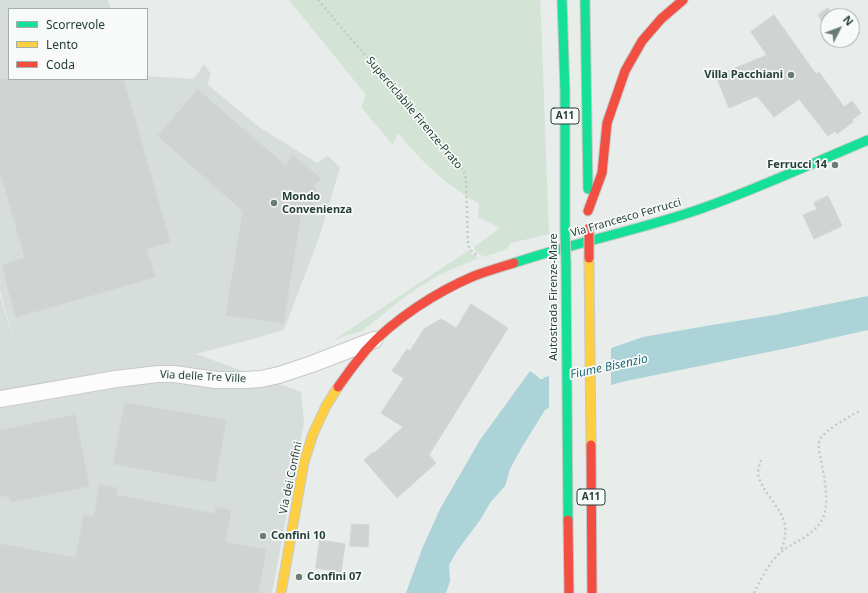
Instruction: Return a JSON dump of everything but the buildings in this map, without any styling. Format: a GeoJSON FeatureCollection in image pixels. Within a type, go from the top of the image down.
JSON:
{"type":"FeatureCollection","features":[{"type":"Feature","properties":{"kind":"main road","name":"Autostrada Firenze-Mare"},"geometry":{"type":"LineString","coordinates":[[562,0],[566,92],[565,232],[569,593]]}},
{"type":"Feature","properties":{"kind":"main road","name":"A11"},"geometry":{"type":"LineString","coordinates":[[585,0],[589,228],[592,593]]}},
{"type":"Feature","properties":{"kind":"main road"},"geometry":{"type":"LineString","coordinates":[[588,211],[602,173],[607,123],[625,71],[642,41],[661,19],[683,0]]}},
{"type":"Feature","properties":{"kind":"main road","name":"Via Francesco Ferrucci"},"geometry":{"type":"LineString","coordinates":[[377,339],[403,318],[436,295],[447,288],[474,276],[534,256],[657,224],[703,208],[738,195],[867,139]]}},
{"type":"Feature","properties":{"kind":"main road","name":"Via dei Confini"},"geometry":{"type":"LineString","coordinates":[[281,593],[304,462],[313,434],[326,406],[342,381],[356,362],[377,339]]}},
{"type":"Feature","properties":{"kind":"street","name":"Via delle Tre Ville"},"geometry":{"type":"LineString","coordinates":[[0,398],[116,379],[158,374],[180,375],[216,380],[261,379],[279,375],[312,364],[377,339]]}},
{"type":"Feature","properties":{"kind":"path","name":"Superciclabile Firenze-Prato"},"geometry":{"type":"LineString","coordinates":[[318,0],[465,174],[468,245],[472,252],[477,256]]}},
{"type":"Feature","properties":{"kind":"path"},"geometry":{"type":"LineString","coordinates":[[754,593],[776,557],[812,531],[822,518],[826,499],[824,475],[818,446],[820,439],[825,433],[859,411]]}},
{"type":"Feature","properties":{"kind":"path"},"geometry":{"type":"LineString","coordinates":[[761,460],[758,474],[785,526],[785,541],[781,552]]}},
{"type":"Feature","properties":{"kind":"shaded area"},"geometry":{"type":"Polygon","coordinates":[[[0,0],[108,0],[111,8],[8,8],[8,80],[148,80],[148,76],[194,79],[204,64],[211,74],[207,84],[259,127],[317,163],[328,156],[340,167],[320,235],[284,330],[196,354],[301,392],[304,422],[272,593],[0,593],[0,296],[15,344],[0,291],[0,0]]]}},
{"type":"Feature","properties":{"kind":"green space"},"geometry":{"type":"Polygon","coordinates":[[[289,0],[540,0],[549,234],[511,243],[507,249],[484,257],[475,251],[474,247],[500,228],[478,217],[479,204],[434,172],[398,133],[393,144],[391,143],[361,107],[366,95],[289,0]]]}},
{"type":"Feature","properties":{"kind":"green space"},"geometry":{"type":"Polygon","coordinates":[[[469,250],[471,254],[479,258],[452,269],[421,286],[362,331],[335,340],[335,339],[469,250]]]}},
{"type":"Feature","properties":{"kind":"water","name":"Fiume Bisenzio"},"geometry":{"type":"Polygon","coordinates":[[[868,296],[868,330],[626,381],[573,395],[555,403],[545,410],[510,469],[505,486],[490,503],[480,520],[457,551],[449,565],[450,581],[446,593],[406,593],[422,549],[440,509],[480,440],[530,371],[540,379],[543,379],[544,377],[614,347],[643,337],[774,315],[868,296]]]}},
{"type":"Feature","properties":{"kind":"pier"},"geometry":{"type":"Polygon","coordinates":[[[611,346],[611,386],[574,397],[556,404],[549,409],[549,374],[611,346]]]}},
{"type":"Feature","properties":{"kind":"traffic: fast"},"geometry":{"type":"LineString","coordinates":[[562,0],[565,92],[565,232]]}},
{"type":"Feature","properties":{"kind":"traffic: fast"},"geometry":{"type":"LineString","coordinates":[[585,0],[588,189]]}},
{"type":"Feature","properties":{"kind":"traffic: fast"},"geometry":{"type":"LineString","coordinates":[[514,263],[680,216],[765,184],[868,140]]}},
{"type":"Feature","properties":{"kind":"traffic: fast"},"geometry":{"type":"LineString","coordinates":[[565,232],[566,263]]}},
{"type":"Feature","properties":{"kind":"traffic: fast"},"geometry":{"type":"LineString","coordinates":[[566,263],[568,520]]}},
{"type":"Feature","properties":{"kind":"traffic: slow"},"geometry":{"type":"LineString","coordinates":[[589,258],[591,445]]}},
{"type":"Feature","properties":{"kind":"traffic: slow"},"geometry":{"type":"LineString","coordinates":[[281,593],[304,462],[313,434],[326,406],[338,387]]}},
{"type":"Feature","properties":{"kind":"traffic: jam"},"geometry":{"type":"LineString","coordinates":[[588,211],[602,173],[607,123],[625,71],[642,41],[661,19],[683,0]]}},
{"type":"Feature","properties":{"kind":"traffic: jam"},"geometry":{"type":"LineString","coordinates":[[589,228],[589,258]]}},
{"type":"Feature","properties":{"kind":"traffic: jam"},"geometry":{"type":"LineString","coordinates":[[338,387],[366,350],[389,328],[416,308],[445,290],[479,274],[514,263]]}},
{"type":"Feature","properties":{"kind":"traffic: jam"},"geometry":{"type":"LineString","coordinates":[[591,445],[592,593]]}},
{"type":"Feature","properties":{"kind":"traffic: jam"},"geometry":{"type":"LineString","coordinates":[[568,520],[569,593]]}},
{"type":"Feature","properties":{"kind":"place","name":"Villa Pacchiani"},"geometry":{"type":"Point","coordinates":[791,75]}},
{"type":"Feature","properties":{"kind":"place","name":"Ferrucci 14"},"geometry":{"type":"Point","coordinates":[835,165]}},
{"type":"Feature","properties":{"kind":"place","name":"Mondo Convenienza"},"geometry":{"type":"Point","coordinates":[274,203]}},
{"type":"Feature","properties":{"kind":"place","name":"Confini 10"},"geometry":{"type":"Point","coordinates":[263,536]}},
{"type":"Feature","properties":{"kind":"place","name":"Confini 07"},"geometry":{"type":"Point","coordinates":[299,577]}}]}
